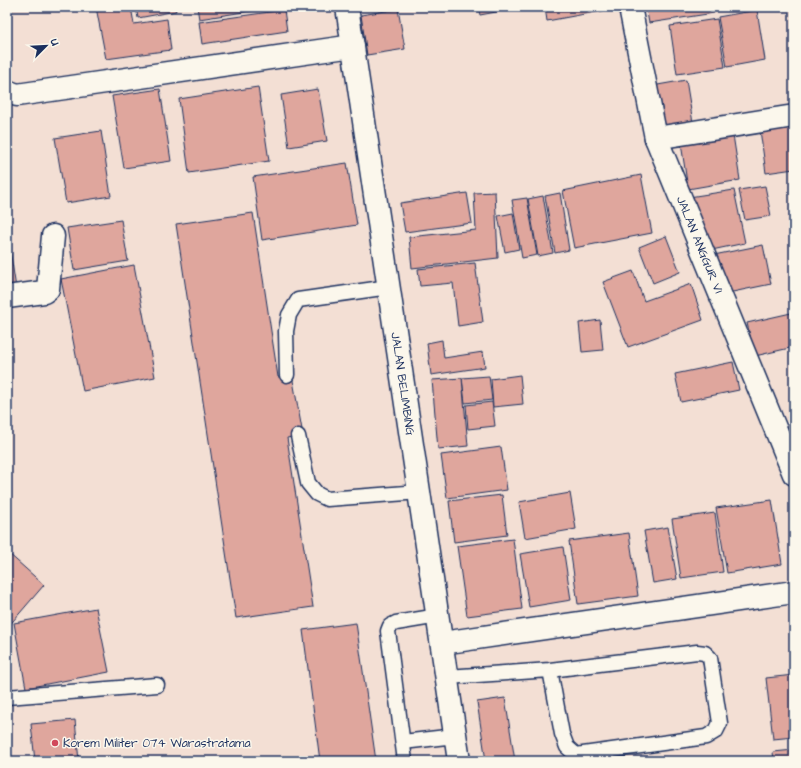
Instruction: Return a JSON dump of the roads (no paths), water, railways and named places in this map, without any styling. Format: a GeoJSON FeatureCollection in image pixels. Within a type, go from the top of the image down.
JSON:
{"type":"FeatureCollection","features":[{"type":"Feature","properties":{"kind":"street","name":"JALAN BELIMBING"},"geometry":{"type":"LineString","coordinates":[[347,7],[459,761]]}},
{"type":"Feature","properties":{"kind":"street","name":"JALAN ANGGUR VI"},"geometry":{"type":"LineString","coordinates":[[630,7],[656,138],[794,474]]}},
{"type":"Feature","properties":{"kind":"street"},"geometry":{"type":"LineString","coordinates":[[7,91],[17,95],[353,46]]}},
{"type":"Feature","properties":{"kind":"street"},"geometry":{"type":"LineString","coordinates":[[656,138],[794,116]]}},
{"type":"Feature","properties":{"kind":"street"},"geometry":{"type":"LineString","coordinates":[[7,297],[44,292],[48,289],[53,236]]}},
{"type":"Feature","properties":{"kind":"street"},"geometry":{"type":"LineString","coordinates":[[442,643],[794,592]]}},
{"type":"Feature","properties":{"kind":"lane"},"geometry":{"type":"LineString","coordinates":[[287,375],[286,331],[289,315],[298,300],[389,287]]}},
{"type":"Feature","properties":{"kind":"lane"},"geometry":{"type":"LineString","coordinates":[[298,436],[308,483],[317,494],[327,499],[420,492]]}},
{"type":"Feature","properties":{"kind":"lane"},"geometry":{"type":"LineString","coordinates":[[405,761],[388,631],[390,626],[396,623],[438,616]]}},
{"type":"Feature","properties":{"kind":"lane"},"geometry":{"type":"LineString","coordinates":[[447,677],[550,670],[696,652],[704,653],[710,658],[720,724],[716,731],[706,737],[576,755],[567,747],[562,734],[550,670]]}},
{"type":"Feature","properties":{"kind":"lane"},"geometry":{"type":"LineString","coordinates":[[7,696],[157,685]]}},
{"type":"Feature","properties":{"kind":"lane"},"geometry":{"type":"LineString","coordinates":[[403,742],[456,736]]}},
{"type":"Feature","properties":{"kind":"place","name":"Korem Militer 074 Warastratama"},"geometry":{"type":"Point","coordinates":[55,743]}}]}
